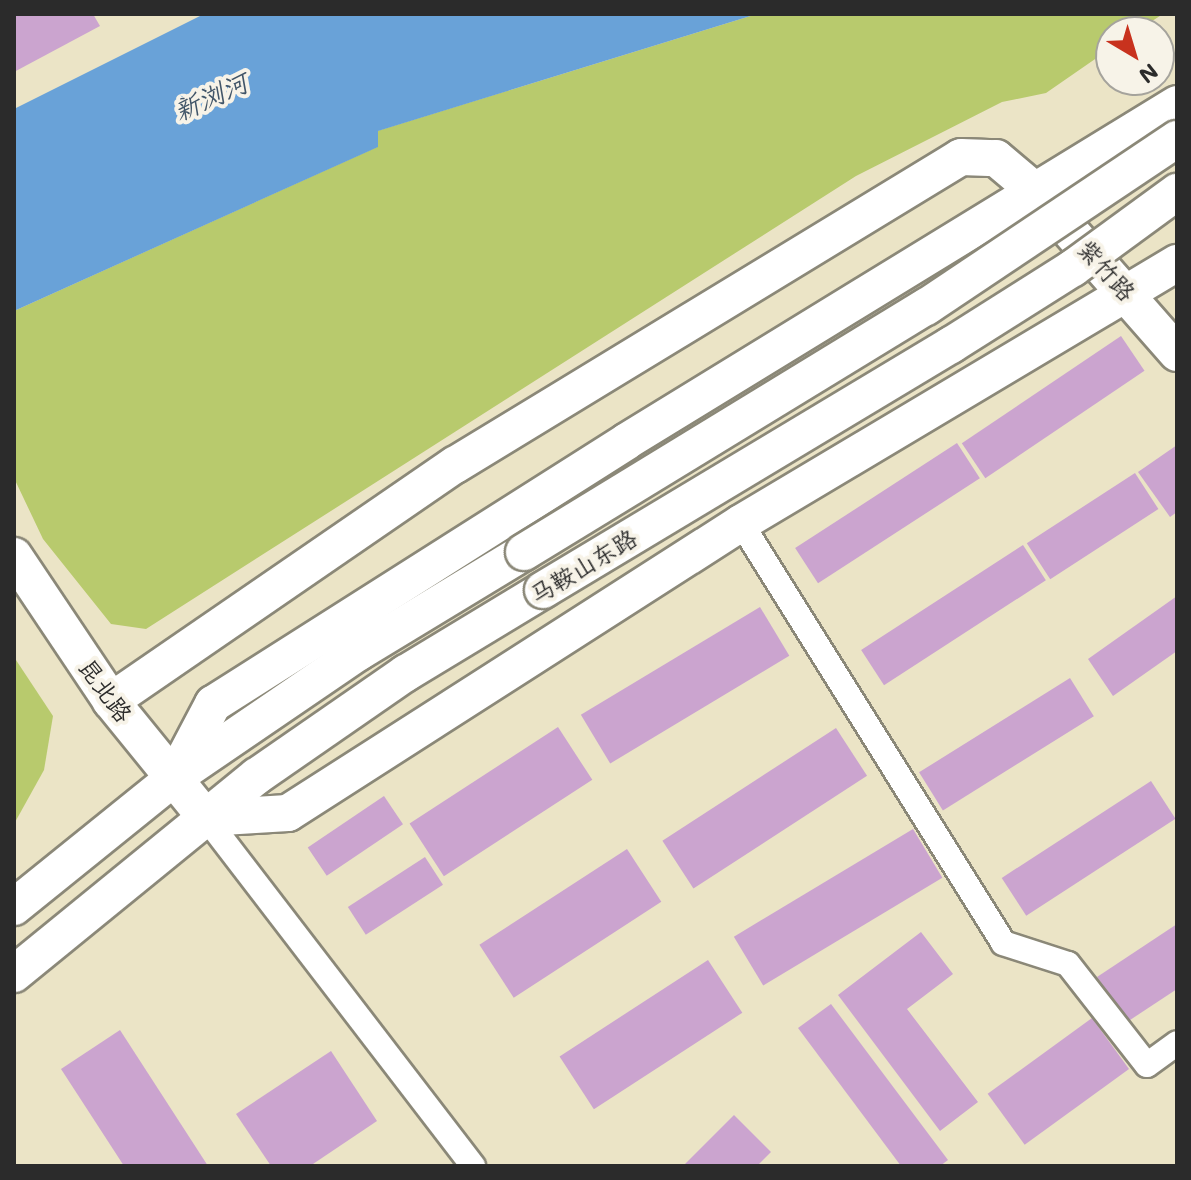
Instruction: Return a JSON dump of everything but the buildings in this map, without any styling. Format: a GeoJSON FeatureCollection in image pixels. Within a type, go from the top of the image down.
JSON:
{"type":"FeatureCollection","features":[{"type":"Feature","properties":{"kind":"main road"},"geometry":{"type":"LineString","coordinates":[[174,778],[213,704],[1034,190],[1177,104]]}},
{"type":"Feature","properties":{"kind":"main road","name":"马鞍山东路"},"geometry":{"type":"LineString","coordinates":[[14,907],[174,778],[359,652],[926,307],[1177,139]]}},
{"type":"Feature","properties":{"kind":"main road","name":"紫竹路"},"geometry":{"type":"LineString","coordinates":[[111,701],[455,465],[961,157],[996,158],[1034,190],[1129,294],[1177,353]]}},
{"type":"Feature","properties":{"kind":"main road","name":"马鞍山东路"},"geometry":{"type":"LineString","coordinates":[[14,974],[257,776],[406,673],[951,345],[1073,268],[1177,192]]}},
{"type":"Feature","properties":{"kind":"main road"},"geometry":{"type":"LineString","coordinates":[[206,818],[288,813],[741,523],[1177,263]]}},
{"type":"Feature","properties":{"kind":"main road","name":"昆北路"},"geometry":{"type":"LineString","coordinates":[[14,556],[111,701],[206,818]]}},
{"type":"Feature","properties":{"kind":"street"},"geometry":{"type":"LineString","coordinates":[[741,523],[1003,943],[1068,964],[1147,1065],[1177,1043]]}},
{"type":"Feature","properties":{"kind":"street"},"geometry":{"type":"LineString","coordinates":[[206,818],[473,1166]]}},
{"type":"Feature","properties":{"kind":"green space"},"geometry":{"type":"Polygon","coordinates":[[[757,14],[1163,14],[1095,16],[1095,59],[1046,93],[1002,102],[856,176],[146,629],[111,624],[43,539],[14,478],[14,311],[377,147],[377,131],[757,14]]]}},
{"type":"Feature","properties":{"kind":"green space"},"geometry":{"type":"Polygon","coordinates":[[[14,657],[53,716],[44,770],[14,824],[14,657]]]}},
{"type":"Feature","properties":{"kind":"water","name":"新浏河"},"geometry":{"type":"Polygon","coordinates":[[[204,14],[757,14],[378,131],[378,147],[14,311],[14,109],[204,14]]]}}]}
